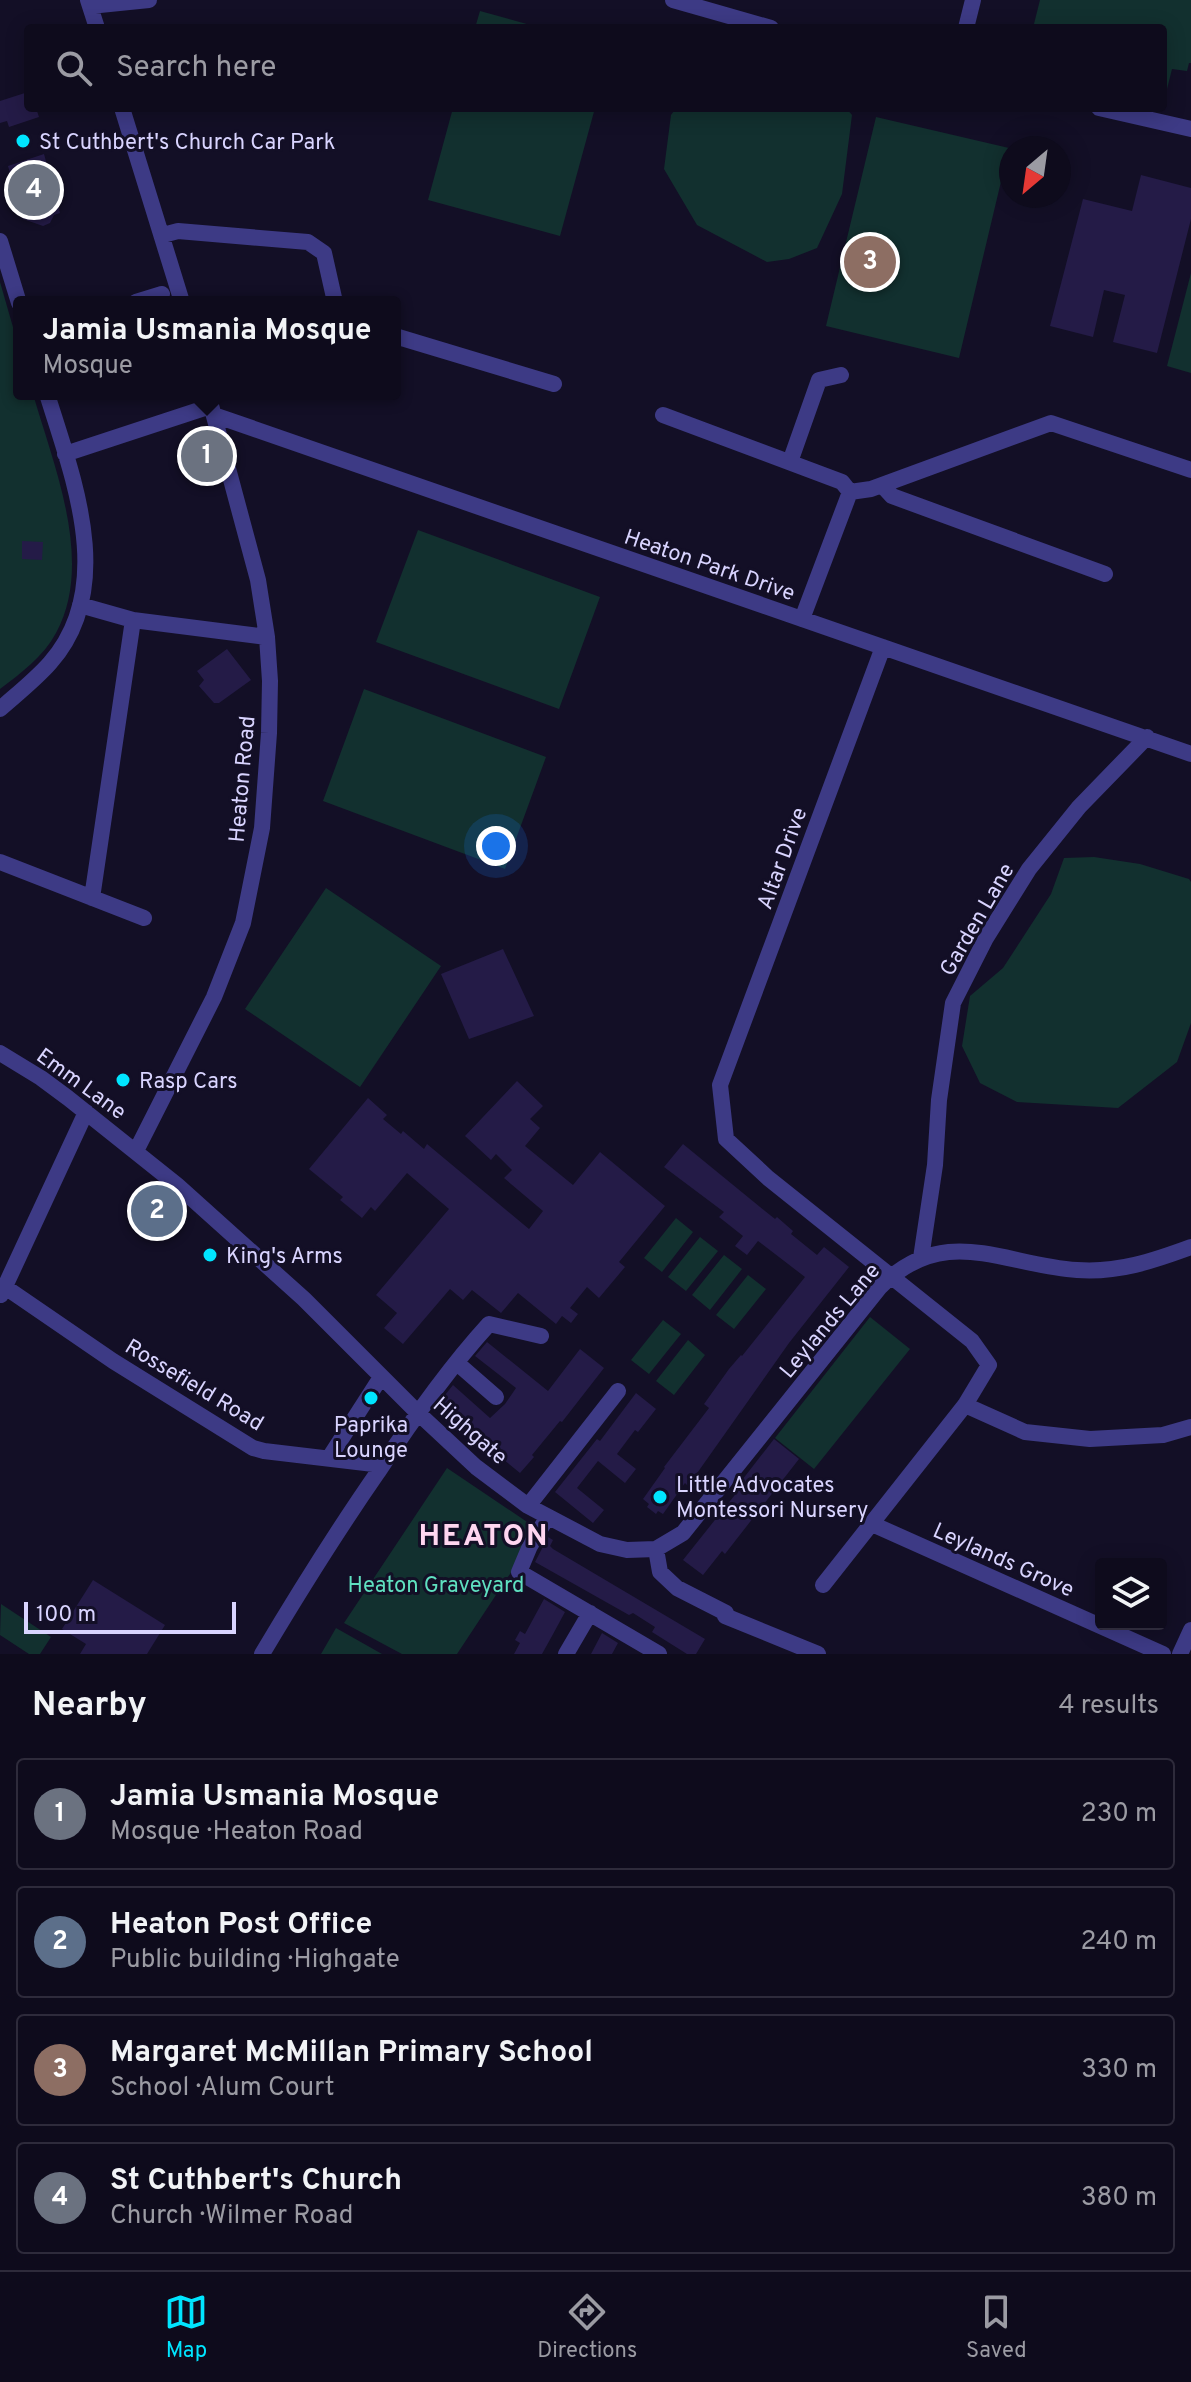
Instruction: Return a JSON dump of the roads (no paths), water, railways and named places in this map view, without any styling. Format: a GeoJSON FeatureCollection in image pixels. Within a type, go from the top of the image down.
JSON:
{"type":"FeatureCollection","features":[{"type":"Feature","properties":{"kind":"street"},"geometry":{"type":"LineString","coordinates":[[96,24],[89,3],[149,0]]}},
{"type":"Feature","properties":{"kind":"street"},"geometry":{"type":"LineString","coordinates":[[673,0],[703,4],[760,24]]}},
{"type":"Feature","properties":{"kind":"street"},"geometry":{"type":"LineString","coordinates":[[967,24],[973,0]]}},
{"type":"Feature","properties":{"kind":"street"},"geometry":{"type":"LineString","coordinates":[[123,112],[180,296]]}},
{"type":"Feature","properties":{"kind":"street"},"geometry":{"type":"LineString","coordinates":[[1123,112],[1190,123]]}},
{"type":"Feature","properties":{"kind":"street"},"geometry":{"type":"LineString","coordinates":[[163,235],[178,231],[308,242],[324,253],[334,296]]}},
{"type":"Feature","properties":{"kind":"street"},"geometry":{"type":"LineString","coordinates":[[0,241],[17,296]]}},
{"type":"Feature","properties":{"kind":"street"},"geometry":{"type":"LineString","coordinates":[[156,296],[162,294]]}},
{"type":"Feature","properties":{"kind":"street"},"geometry":{"type":"LineString","coordinates":[[401,338],[554,384]]}},
{"type":"Feature","properties":{"kind":"street"},"geometry":{"type":"LineString","coordinates":[[790,462],[819,380],[841,375]]}},
{"type":"Feature","properties":{"kind":"street"},"geometry":{"type":"LineString","coordinates":[[0,709],[51,662],[72,628],[80,605],[86,567],[82,518],[49,400]]}},
{"type":"Feature","properties":{"kind":"street"},"geometry":{"type":"LineString","coordinates":[[65,454],[211,405]]}},
{"type":"Feature","properties":{"kind":"street","name":"Heaton Park Drive"},"geometry":{"type":"LineString","coordinates":[[211,405],[802,619],[1191,754]]}},
{"type":"Feature","properties":{"kind":"street","name":"Heaton Road"},"geometry":{"type":"LineString","coordinates":[[136,1151],[214,997],[243,923],[262,828],[269,733],[267,637],[258,580],[211,405]]}},
{"type":"Feature","properties":{"kind":"street"},"geometry":{"type":"LineString","coordinates":[[663,415],[842,482],[850,492]]}},
{"type":"Feature","properties":{"kind":"street"},"geometry":{"type":"LineString","coordinates":[[850,492],[882,485],[1051,423],[1191,470]]}},
{"type":"Feature","properties":{"kind":"street"},"geometry":{"type":"LineString","coordinates":[[882,485],[892,496],[1105,574]]}},
{"type":"Feature","properties":{"kind":"street"},"geometry":{"type":"LineString","coordinates":[[802,619],[850,492]]}},
{"type":"Feature","properties":{"kind":"street"},"geometry":{"type":"LineString","coordinates":[[80,605],[133,620],[267,637]]}},
{"type":"Feature","properties":{"kind":"street"},"geometry":{"type":"LineString","coordinates":[[92,898],[133,620]]}},
{"type":"Feature","properties":{"kind":"street","name":"Altar Drive"},"geometry":{"type":"LineString","coordinates":[[883,647],[720,1085],[726,1139],[779,1187],[892,1275]]}},
{"type":"Feature","properties":{"kind":"street","name":"Garden Lane"},"geometry":{"type":"LineString","coordinates":[[921,1258],[953,1003],[986,938],[1029,869],[1079,807],[1147,737]]}},
{"type":"Feature","properties":{"kind":"street"},"geometry":{"type":"LineString","coordinates":[[0,862],[144,918]]}},
{"type":"Feature","properties":{"kind":"street","name":"Emm Lane"},"geometry":{"type":"LineString","coordinates":[[0,1053],[41,1078],[136,1151]]}},
{"type":"Feature","properties":{"kind":"street"},"geometry":{"type":"LineString","coordinates":[[2,1292],[86,1112]]}},
{"type":"Feature","properties":{"kind":"street","name":"Highgate"},"geometry":{"type":"LineString","coordinates":[[136,1151],[304,1299],[476,1467],[547,1518],[600,1544],[627,1550],[656,1549]]}},
{"type":"Feature","properties":{"kind":"street","name":"Leylands Lane"},"geometry":{"type":"LineString","coordinates":[[656,1549],[683,1533],[892,1275],[921,1258],[967,1250],[1075,1270],[1097,1270],[1139,1265],[1191,1247]]}},
{"type":"Feature","properties":{"kind":"street"},"geometry":{"type":"LineString","coordinates":[[823,1585],[965,1405],[989,1365],[972,1341],[892,1275]]}},
{"type":"Feature","properties":{"kind":"street","name":"Rossefield Road"},"geometry":{"type":"LineString","coordinates":[[2,1292],[253,1448],[382,1465]]}},
{"type":"Feature","properties":{"kind":"street"},"geometry":{"type":"LineString","coordinates":[[262,1654],[314,1566],[417,1412],[489,1324],[541,1336]]}},
{"type":"Feature","properties":{"kind":"street"},"geometry":{"type":"LineString","coordinates":[[457,1363],[496,1397]]}},
{"type":"Feature","properties":{"kind":"street"},"geometry":{"type":"LineString","coordinates":[[329,1458],[381,1377]]}},
{"type":"Feature","properties":{"kind":"street"},"geometry":{"type":"LineString","coordinates":[[528,1506],[618,1391]]}},
{"type":"Feature","properties":{"kind":"street"},"geometry":{"type":"LineString","coordinates":[[965,1405],[1025,1432],[1077,1437],[1163,1435],[1191,1427]]}},
{"type":"Feature","properties":{"kind":"street"},"geometry":{"type":"LineString","coordinates":[[547,1518],[519,1572],[590,1613],[641,1649],[659,1654]]}},
{"type":"Feature","properties":{"kind":"street","name":"Leylands Grove"},"geometry":{"type":"LineString","coordinates":[[872,1524],[1163,1654]]}},
{"type":"Feature","properties":{"kind":"street"},"geometry":{"type":"LineString","coordinates":[[656,1549],[660,1572],[677,1588],[726,1613],[725,1616],[818,1654]]}},
{"type":"Feature","properties":{"kind":"street"},"geometry":{"type":"LineString","coordinates":[[566,1654],[590,1613]]}},
{"type":"Feature","properties":{"kind":"street"},"geometry":{"type":"LineString","coordinates":[[1180,1654],[1191,1630]]}},
{"type":"Feature","properties":{"kind":"place","name":"St Cuthbert's Church Car Park"},"geometry":{"type":"Point","coordinates":[23,141]}},
{"type":"Feature","properties":{"kind":"place","name":"St Cuthbert's Church"},"geometry":{"type":"Point","coordinates":[34,190]}},
{"type":"Feature","properties":{"kind":"place","name":"Margaret McMillan Primary School"},"geometry":{"type":"Point","coordinates":[870,262]}},
{"type":"Feature","properties":{"kind":"place","name":"Jamia Usmania Mosque"},"geometry":{"type":"Point","coordinates":[207,456]}},
{"type":"Feature","properties":{"kind":"place","name":"Rasp Cars"},"geometry":{"type":"Point","coordinates":[123,1080]}},
{"type":"Feature","properties":{"kind":"place","name":"Heaton Post Office"},"geometry":{"type":"Point","coordinates":[157,1211]}},
{"type":"Feature","properties":{"kind":"place","name":"King's Arms"},"geometry":{"type":"Point","coordinates":[210,1255]}},
{"type":"Feature","properties":{"kind":"place","name":"Paprika Lounge"},"geometry":{"type":"Point","coordinates":[371,1398]}},
{"type":"Feature","properties":{"kind":"place","name":"Little Advocates Montessori Nursery"},"geometry":{"type":"Point","coordinates":[660,1497]}},
{"type":"Feature","properties":{"kind":"district","name":"HEATON"},"geometry":{"type":"Point","coordinates":[484,1535]}},
{"type":"Feature","properties":{"kind":"park label","name":"Heaton Graveyard"},"geometry":{"type":"Point","coordinates":[436,1584]}}]}
